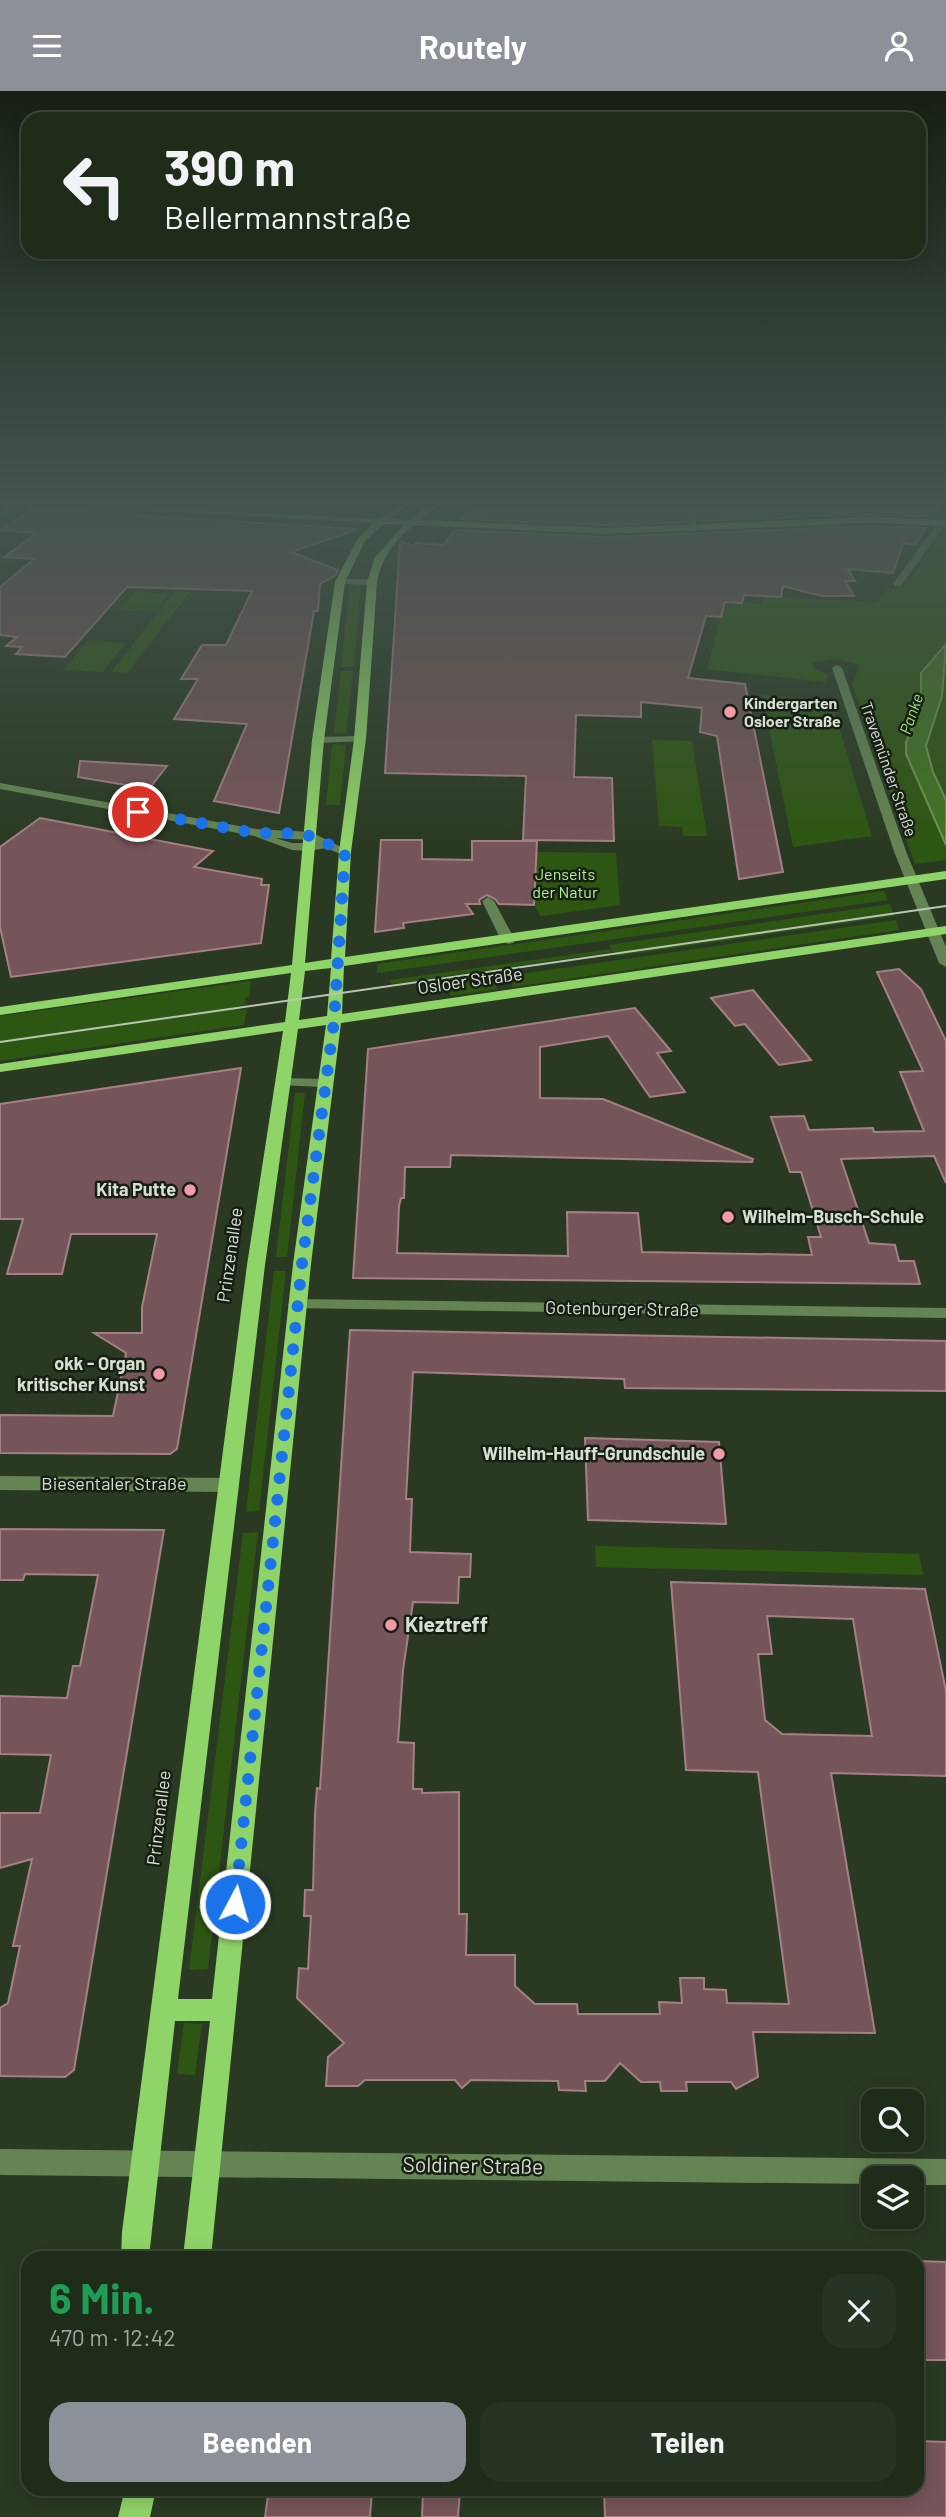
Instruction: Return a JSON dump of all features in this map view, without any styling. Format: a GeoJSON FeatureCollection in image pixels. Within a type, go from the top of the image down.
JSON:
{"type":"FeatureCollection","features":[{"type":"Feature","properties":{"kind":"main road","name":"Prinzenallee"},"geometry":{"type":"LineString","coordinates":[[135,2251],[228,1485],[292,1027],[318,740],[335,619]]}},
{"type":"Feature","properties":{"kind":"main road"},"geometry":{"type":"LineString","coordinates":[[198,2251],[297,1304],[334,1021],[345,852],[359,739],[369,619]]}},
{"type":"Feature","properties":{"kind":"main road","name":"Osloer Straße"},"geometry":{"type":"LineString","coordinates":[[0,1011],[946,876]]}},
{"type":"Feature","properties":{"kind":"main road","name":"Osloer Straße"},"geometry":{"type":"LineString","coordinates":[[0,1068],[939,931]]}},
{"type":"Feature","properties":{"kind":"main road"},"geometry":{"type":"LineString","coordinates":[[163,2010],[224,2010]]}},
{"type":"Feature","properties":{"kind":"main road"},"geometry":{"type":"LineString","coordinates":[[133,2496],[133,2517]]}},
{"type":"Feature","properties":{"kind":"main road"},"geometry":{"type":"LineString","coordinates":[[133,2517],[139,2496]]}},
{"type":"Feature","properties":{"kind":"street","name":"Travemünder Straße"},"geometry":{"type":"LineString","coordinates":[[837,668],[911,880],[939,931],[946,963]]}},
{"type":"Feature","properties":{"kind":"street"},"geometry":{"type":"LineString","coordinates":[[318,740],[359,739]]}},
{"type":"Feature","properties":{"kind":"street"},"geometry":{"type":"LineString","coordinates":[[0,786],[256,833],[283,846],[328,844],[345,852]]}},
{"type":"Feature","properties":{"kind":"street"},"geometry":{"type":"LineString","coordinates":[[328,844],[347,837]]}},
{"type":"Feature","properties":{"kind":"street"},"geometry":{"type":"LineString","coordinates":[[488,901],[508,940]]}},
{"type":"Feature","properties":{"kind":"street"},"geometry":{"type":"LineString","coordinates":[[283,1082],[324,1083]]}},
{"type":"Feature","properties":{"kind":"street","name":"Gotenburger Straße"},"geometry":{"type":"LineString","coordinates":[[297,1304],[946,1313]]}},
{"type":"Feature","properties":{"kind":"street","name":"Biesentaler Straße"},"geometry":{"type":"LineString","coordinates":[[0,1483],[228,1485]]}},
{"type":"Feature","properties":{"kind":"street","name":"Soldiner Straße"},"geometry":{"type":"LineString","coordinates":[[0,2162],[946,2172]]}},
{"type":"Feature","properties":{"kind":"green space"},"geometry":{"type":"Polygon","coordinates":[[[153,619],[169,619],[127,673],[111,672],[153,619]]]}},
{"type":"Feature","properties":{"kind":"green space"},"geometry":{"type":"Polygon","coordinates":[[[346,619],[358,619],[354,667],[341,667],[346,619]]]}},
{"type":"Feature","properties":{"kind":"green space"},"geometry":{"type":"Polygon","coordinates":[[[720,619],[946,619],[946,860],[915,864],[852,684],[859,668],[857,664],[837,659],[813,662],[813,668],[829,675],[825,682],[707,669],[720,619]]]}},
{"type":"Feature","properties":{"kind":"green space"},"geometry":{"type":"Polygon","coordinates":[[[87,641],[126,643],[103,672],[63,670],[87,641]]]}},
{"type":"Feature","properties":{"kind":"green space"},"geometry":{"type":"Polygon","coordinates":[[[341,671],[353,671],[346,734],[334,733],[341,671]]]}},
{"type":"Feature","properties":{"kind":"green space"},"geometry":{"type":"Polygon","coordinates":[[[762,695],[819,699],[817,706],[833,707],[872,836],[793,847],[762,695]]]}},
{"type":"Feature","properties":{"kind":"green space"},"geometry":{"type":"Polygon","coordinates":[[[652,740],[692,741],[707,836],[683,836],[682,827],[659,826],[652,740]]]}},
{"type":"Feature","properties":{"kind":"green space"},"geometry":{"type":"Polygon","coordinates":[[[332,745],[346,745],[340,805],[326,805],[332,745]]]}},
{"type":"Feature","properties":{"kind":"green space","name":"Jenseits der Natur"},"geometry":{"type":"Polygon","coordinates":[[[536,852],[616,853],[620,905],[541,916],[534,905],[536,852]]]}},
{"type":"Feature","properties":{"kind":"green space"},"geometry":{"type":"Polygon","coordinates":[[[884,891],[888,900],[377,973],[377,964],[884,891]]]}},
{"type":"Feature","properties":{"kind":"green space"},"geometry":{"type":"Polygon","coordinates":[[[890,904],[894,916],[617,956],[614,952],[392,984],[390,980],[611,949],[609,945],[890,904]]]}},
{"type":"Feature","properties":{"kind":"green space"},"geometry":{"type":"Polygon","coordinates":[[[896,920],[899,930],[513,987],[506,976],[896,920]]]}},
{"type":"Feature","properties":{"kind":"green space"},"geometry":{"type":"Polygon","coordinates":[[[491,979],[498,989],[451,996],[445,985],[491,979]]]}},
{"type":"Feature","properties":{"kind":"green space"},"geometry":{"type":"Polygon","coordinates":[[[251,981],[249,997],[245,998],[246,1005],[239,1006],[240,1010],[247,1009],[244,1025],[0,1061],[0,1016],[251,981]]]}},
{"type":"Feature","properties":{"kind":"green space"},"geometry":{"type":"Polygon","coordinates":[[[295,1093],[305,1093],[287,1257],[276,1257],[295,1093]]]}},
{"type":"Feature","properties":{"kind":"green space"},"geometry":{"type":"Polygon","coordinates":[[[274,1271],[286,1271],[259,1511],[246,1512],[274,1271]]]}},
{"type":"Feature","properties":{"kind":"green space"},"geometry":{"type":"Polygon","coordinates":[[[258,1532],[208,1969],[189,1970],[243,1533],[258,1532]]]}},
{"type":"Feature","properties":{"kind":"green space"},"geometry":{"type":"Polygon","coordinates":[[[595,1546],[919,1554],[923,1575],[596,1567],[595,1546]]]}},
{"type":"Feature","properties":{"kind":"green space"},"geometry":{"type":"Polygon","coordinates":[[[184,2023],[202,2024],[195,2075],[177,2074],[184,2023]]]}},
{"type":"Feature","properties":{"kind":"shaded area"},"geometry":{"type":"Polygon","coordinates":[[[946,644],[942,696],[926,746],[933,772],[946,800],[946,845],[906,754],[906,742],[925,698],[921,696],[921,673],[946,644]]]}},
{"type":"Feature","properties":{"kind":"building"},"geometry":{"type":"Polygon","coordinates":[[[0,619],[98,619],[65,657],[16,654],[22,647],[6,646],[17,637],[0,635],[0,619]]]}},
{"type":"Feature","properties":{"kind":"building"},"geometry":{"type":"Polygon","coordinates":[[[238,619],[313,619],[279,813],[214,801],[247,724],[174,719],[198,679],[181,679],[202,645],[226,645],[238,619]]]}},
{"type":"Feature","properties":{"kind":"building"},"geometry":{"type":"Polygon","coordinates":[[[395,619],[705,619],[688,678],[745,684],[783,872],[739,879],[717,736],[700,732],[702,708],[641,702],[641,717],[576,715],[574,777],[612,778],[614,841],[523,840],[526,776],[385,773],[395,619]]]}},
{"type":"Feature","properties":{"kind":"building"},"geometry":{"type":"Polygon","coordinates":[[[80,761],[167,766],[149,789],[78,777],[80,761]]]}},
{"type":"Feature","properties":{"kind":"building"},"geometry":{"type":"Polygon","coordinates":[[[40,818],[213,851],[194,867],[262,879],[261,885],[269,885],[261,943],[11,977],[0,927],[0,847],[40,818]]]}},
{"type":"Feature","properties":{"kind":"building"},"geometry":{"type":"Polygon","coordinates":[[[381,840],[422,840],[422,859],[472,860],[472,841],[537,841],[534,905],[499,904],[487,895],[479,900],[480,904],[466,904],[473,914],[403,923],[404,928],[375,932],[381,840]]]}},
{"type":"Feature","properties":{"kind":"building"},"geometry":{"type":"Polygon","coordinates":[[[899,969],[921,989],[946,1041],[946,1183],[934,1156],[841,1159],[869,1243],[895,1245],[899,1261],[914,1261],[920,1284],[353,1278],[368,1049],[635,1008],[671,1051],[657,1053],[685,1092],[650,1097],[608,1036],[540,1047],[540,1098],[603,1099],[753,1159],[752,1162],[451,1155],[450,1167],[405,1167],[404,1198],[401,1198],[399,1206],[397,1253],[568,1256],[567,1212],[638,1213],[642,1252],[812,1255],[808,1237],[821,1237],[801,1172],[790,1172],[771,1117],[804,1116],[809,1130],[873,1128],[874,1132],[924,1131],[900,1072],[923,1071],[877,972],[899,969]]]}},
{"type":"Feature","properties":{"kind":"building"},"geometry":{"type":"Polygon","coordinates":[[[753,990],[811,1060],[779,1065],[745,1024],[735,1026],[711,998],[753,990]]]}},
{"type":"Feature","properties":{"kind":"building"},"geometry":{"type":"Polygon","coordinates":[[[241,1068],[177,1449],[170,1454],[0,1453],[0,1415],[113,1416],[126,1353],[94,1333],[142,1333],[142,1307],[157,1234],[71,1234],[62,1274],[7,1274],[23,1219],[0,1219],[0,1104],[241,1068]]]}},
{"type":"Feature","properties":{"kind":"building"},"geometry":{"type":"Polygon","coordinates":[[[350,1330],[946,1341],[946,1391],[625,1388],[624,1379],[413,1372],[406,1499],[412,1499],[410,1552],[471,1554],[470,1577],[459,1577],[458,1603],[413,1602],[403,1670],[398,1742],[414,1743],[413,1789],[422,1789],[422,1793],[459,1792],[459,1914],[467,1914],[466,1955],[515,1955],[515,1986],[535,2004],[577,2004],[578,2014],[660,2014],[659,2002],[682,2003],[680,1978],[704,1978],[704,1989],[726,1990],[727,2003],[789,2004],[758,1772],[686,1770],[671,1582],[925,1589],[946,1691],[946,1776],[831,1773],[875,2033],[753,2032],[758,2077],[736,2089],[731,2082],[686,2082],[687,2091],[661,2091],[660,2082],[641,2082],[620,2063],[605,2081],[585,2081],[586,2091],[559,2090],[558,2081],[471,2080],[462,2088],[455,2080],[365,2080],[358,2086],[326,2086],[328,2057],[344,2043],[297,1998],[299,1968],[308,1969],[311,1916],[304,1916],[305,1890],[313,1890],[315,1814],[317,1788],[320,1789],[350,1330]],[[767,1616],[772,1654],[758,1654],[765,1720],[782,1734],[872,1736],[853,1619],[767,1616]]]}},
{"type":"Feature","properties":{"kind":"building"},"geometry":{"type":"Polygon","coordinates":[[[585,1438],[719,1442],[726,1524],[588,1520],[585,1438]]]}},
{"type":"Feature","properties":{"kind":"building"},"geometry":{"type":"Polygon","coordinates":[[[0,1529],[164,1530],[74,2070],[65,2077],[0,2076],[0,2008],[8,2003],[20,1946],[13,1946],[32,1859],[0,1868],[0,1813],[40,1813],[51,1755],[0,1754],[0,1696],[67,1698],[73,1666],[80,1666],[98,1575],[25,1574],[23,1580],[0,1580],[0,1529]]]}},
{"type":"Feature","properties":{"kind":"building"},"geometry":{"type":"Polygon","coordinates":[[[924,2261],[946,2262],[946,2360],[924,2360],[924,2261]]]}},
{"type":"Feature","properties":{"kind":"building"},"geometry":{"type":"Polygon","coordinates":[[[924,2441],[946,2442],[946,2517],[605,2517],[604,2496],[924,2496],[924,2441]]]}},
{"type":"Feature","properties":{"kind":"building"},"geometry":{"type":"Polygon","coordinates":[[[268,2496],[372,2496],[370,2517],[265,2517],[268,2496]]]}},
{"type":"Feature","properties":{"kind":"building"},"geometry":{"type":"Polygon","coordinates":[[[423,2496],[460,2496],[458,2517],[422,2517],[423,2496]]]}},
{"type":"Feature","properties":{"kind":"tram line"},"geometry":{"type":"LineString","coordinates":[[0,1042],[946,906]]}},
{"type":"Feature","properties":{"kind":"place","name":"Kindergarten Osloer Straße"},"geometry":{"type":"Point","coordinates":[730,712]}},
{"type":"Feature","properties":{"kind":"place","name":"Kita Putte"},"geometry":{"type":"Point","coordinates":[190,1190]}},
{"type":"Feature","properties":{"kind":"place","name":"Wilhelm-Busch-Schule"},"geometry":{"type":"Point","coordinates":[728,1217]}},
{"type":"Feature","properties":{"kind":"place","name":"okk - Organ kritischer Kunst"},"geometry":{"type":"Point","coordinates":[159,1374]}},
{"type":"Feature","properties":{"kind":"place","name":"Wilhelm-Hauff-Grundschule"},"geometry":{"type":"Point","coordinates":[719,1454]}},
{"type":"Feature","properties":{"kind":"place","name":"Kieztreff"},"geometry":{"type":"Point","coordinates":[391,1625]}},
{"type":"Feature","properties":{"kind":"route"},"geometry":{"type":"LineString","coordinates":[[138,812],[256,833],[311,836],[345,852],[334,1021],[302,1264],[235,1904]]}},
{"type":"Feature","properties":{"kind":"water label","name":"Panke"},"geometry":{"type":"Point","coordinates":[911,714]}}]}
